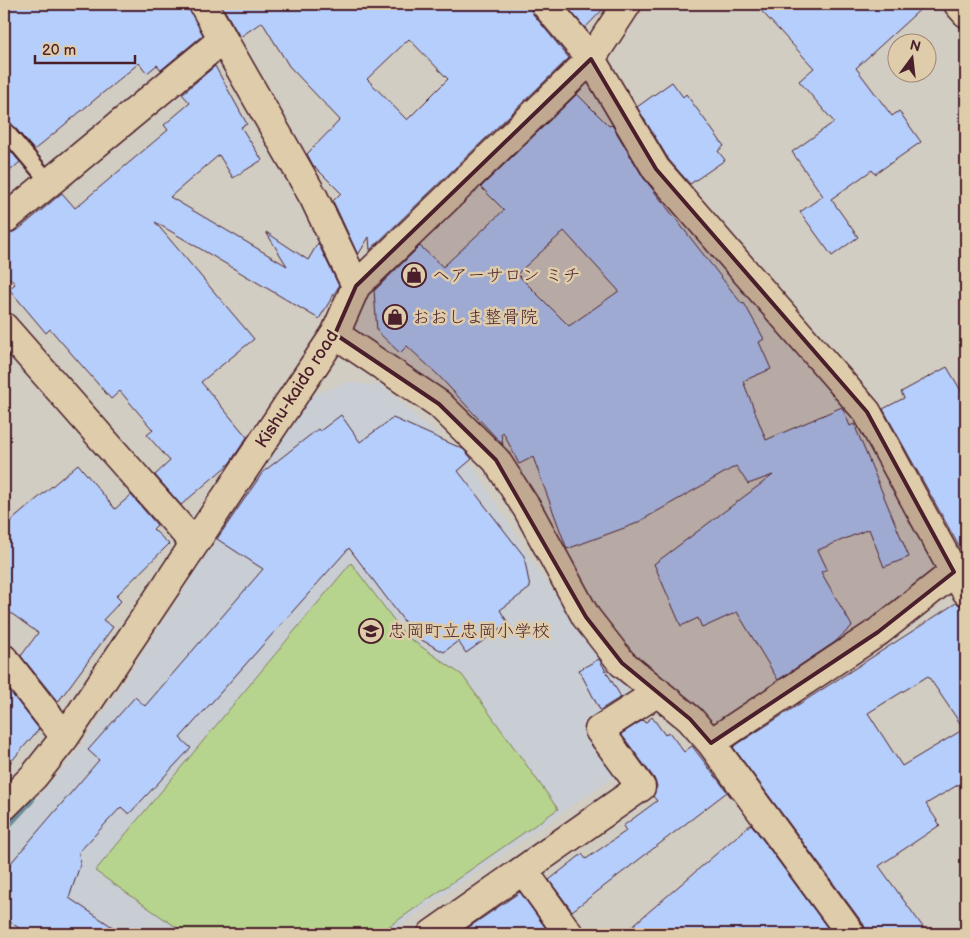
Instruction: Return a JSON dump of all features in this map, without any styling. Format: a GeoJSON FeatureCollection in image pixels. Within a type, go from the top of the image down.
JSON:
{"type":"FeatureCollection","features":[{"type":"Feature","properties":{"kind":"street"},"geometry":{"type":"LineString","coordinates":[[204,4],[314,198],[356,286]]}},
{"type":"Feature","properties":{"kind":"street"},"geometry":{"type":"LineString","coordinates":[[545,4],[591,59],[656,169],[867,412],[960,582],[878,632],[711,743]]}},
{"type":"Feature","properties":{"kind":"street","name":"Kishu-kaido road"},"geometry":{"type":"LineString","coordinates":[[4,806],[34,776],[65,736],[335,334],[356,286],[591,59],[627,4]]}},
{"type":"Feature","properties":{"kind":"street"},"geometry":{"type":"LineString","coordinates":[[958,4],[966,13]]}},
{"type":"Feature","properties":{"kind":"street"},"geometry":{"type":"LineString","coordinates":[[4,220],[223,39]]}},
{"type":"Feature","properties":{"kind":"street"},"geometry":{"type":"LineString","coordinates":[[4,327],[194,543]]}},
{"type":"Feature","properties":{"kind":"street"},"geometry":{"type":"LineString","coordinates":[[335,334],[439,404],[496,460],[528,510],[586,617],[622,663],[690,719],[711,743],[850,934]]}},
{"type":"Feature","properties":{"kind":"street"},"geometry":{"type":"LineString","coordinates":[[4,659],[65,736]]}},
{"type":"Feature","properties":{"kind":"street"},"geometry":{"type":"LineString","coordinates":[[432,934],[641,787],[600,730],[658,692]]}},
{"type":"Feature","properties":{"kind":"street"},"geometry":{"type":"LineString","coordinates":[[523,870],[569,934]]}},
{"type":"Feature","properties":{"kind":"lane"},"geometry":{"type":"LineString","coordinates":[[4,129],[49,182]]}},
{"type":"Feature","properties":{"kind":"highlighted area"},"geometry":{"type":"Polygon","coordinates":[[[591,59],[656,169],[867,412],[954,572],[878,632],[711,743],[690,719],[622,663],[586,617],[496,460],[439,404],[335,334],[356,286],[591,59]]]}},
{"type":"Feature","properties":{"kind":"shaded area","name":"忠岡町立忠岡小学校"},"geometry":{"type":"Polygon","coordinates":[[[346,382],[382,386],[474,467],[536,568],[632,695],[581,726],[616,775],[388,934],[7,934],[4,927],[4,835],[82,746],[308,398],[346,382]]]}},
{"type":"Feature","properties":{"kind":"green space"},"geometry":{"type":"Polygon","coordinates":[[[351,563],[406,636],[462,675],[558,809],[378,934],[186,934],[95,871],[351,563]]]}},
{"type":"Feature","properties":{"kind":"building"},"geometry":{"type":"Polygon","coordinates":[[[4,4],[187,4],[203,35],[161,70],[157,65],[147,73],[139,63],[34,150],[11,123],[4,120],[4,4]]]}},
{"type":"Feature","properties":{"kind":"building"},"geometry":{"type":"Polygon","coordinates":[[[221,4],[530,4],[533,14],[569,58],[370,250],[369,237],[358,255],[333,201],[341,193],[313,165],[307,154],[340,120],[289,66],[262,22],[240,37],[221,4]],[[409,39],[367,79],[407,120],[448,79],[409,39]]]}},
{"type":"Feature","properties":{"kind":"building"},"geometry":{"type":"Polygon","coordinates":[[[565,4],[608,4],[585,28],[565,4]]]}},
{"type":"Feature","properties":{"kind":"building"},"geometry":{"type":"Polygon","coordinates":[[[755,4],[926,4],[895,32],[888,32],[888,39],[856,68],[892,116],[899,111],[921,142],[875,174],[872,170],[831,199],[858,237],[832,256],[800,212],[823,196],[792,152],[834,122],[799,81],[814,68],[755,4]]]}},
{"type":"Feature","properties":{"kind":"building"},"geometry":{"type":"Polygon","coordinates":[[[215,66],[247,124],[241,127],[262,160],[233,178],[219,155],[170,197],[287,266],[266,232],[308,260],[318,243],[339,286],[319,319],[155,222],[254,339],[201,382],[247,437],[229,464],[181,505],[155,475],[170,461],[147,435],[153,430],[120,391],[111,399],[50,329],[46,333],[9,289],[15,284],[4,271],[4,235],[18,230],[62,193],[75,208],[168,130],[164,125],[190,103],[182,94],[215,66]]]}},
{"type":"Feature","properties":{"kind":"building"},"geometry":{"type":"Polygon","coordinates":[[[672,82],[683,97],[686,94],[724,146],[718,151],[725,160],[690,184],[669,160],[637,107],[672,82]]]}},
{"type":"Feature","properties":{"kind":"building"},"geometry":{"type":"Polygon","coordinates":[[[577,94],[609,126],[612,125],[643,177],[742,304],[744,303],[764,339],[759,342],[771,369],[743,381],[766,440],[842,407],[850,426],[854,424],[909,557],[884,567],[869,529],[818,550],[827,569],[821,572],[852,626],[835,642],[778,680],[737,612],[702,628],[698,618],[681,626],[654,564],[773,475],[748,484],[736,466],[635,524],[567,549],[533,457],[519,464],[503,432],[501,434],[503,445],[438,375],[407,346],[400,353],[377,331],[374,291],[420,246],[443,267],[504,210],[481,187],[577,94]],[[564,231],[517,274],[569,326],[619,291],[564,231]]]}},
{"type":"Feature","properties":{"kind":"building"},"geometry":{"type":"Polygon","coordinates":[[[4,143],[20,162],[4,176],[4,143]]]}},
{"type":"Feature","properties":{"kind":"building"},"geometry":{"type":"Polygon","coordinates":[[[947,367],[966,399],[966,559],[883,409],[904,398],[901,392],[947,367]]]}},
{"type":"Feature","properties":{"kind":"building"},"geometry":{"type":"Polygon","coordinates":[[[341,415],[360,442],[393,418],[463,449],[472,459],[458,471],[524,556],[530,588],[500,610],[508,623],[466,653],[458,641],[444,652],[416,637],[349,548],[180,738],[191,748],[129,814],[121,807],[79,852],[80,865],[69,898],[123,934],[28,934],[4,918],[4,871],[99,760],[88,750],[135,697],[145,706],[263,569],[217,539],[263,472],[318,429],[320,431],[341,415]]]}},
{"type":"Feature","properties":{"kind":"building"},"geometry":{"type":"Polygon","coordinates":[[[78,464],[115,509],[131,495],[157,525],[153,529],[169,544],[116,596],[121,601],[103,620],[113,627],[58,702],[21,656],[38,633],[4,608],[4,527],[78,464]]]}},
{"type":"Feature","properties":{"kind":"building"},"geometry":{"type":"Polygon","coordinates":[[[956,603],[966,607],[966,780],[926,804],[940,825],[879,866],[928,934],[866,934],[864,925],[733,747],[956,603]],[[928,676],[868,713],[902,766],[964,729],[928,676]]]}},
{"type":"Feature","properties":{"kind":"building"},"geometry":{"type":"Polygon","coordinates":[[[599,659],[621,697],[600,710],[579,670],[599,659]]]}},
{"type":"Feature","properties":{"kind":"building"},"geometry":{"type":"Polygon","coordinates":[[[4,684],[39,729],[4,770],[4,684]]]}},
{"type":"Feature","properties":{"kind":"building"},"geometry":{"type":"Polygon","coordinates":[[[652,717],[665,735],[669,732],[684,752],[692,746],[732,798],[727,792],[572,911],[549,880],[582,854],[586,859],[626,831],[623,826],[657,801],[653,796],[657,786],[654,778],[621,734],[643,720],[645,723],[652,717]]]}},
{"type":"Feature","properties":{"kind":"building"},"geometry":{"type":"Polygon","coordinates":[[[751,824],[832,934],[623,934],[751,824]]]}},
{"type":"Feature","properties":{"kind":"building"},"geometry":{"type":"Polygon","coordinates":[[[520,892],[547,930],[541,934],[459,934],[520,892]]]}},
{"type":"Feature","properties":{"kind":"waterway"},"geometry":{"type":"LineString","coordinates":[[4,827],[30,799]]}},
{"type":"Feature","properties":{"kind":"place","name":"ヘアーサロン ミチ"},"geometry":{"type":"Point","coordinates":[414,275]}},
{"type":"Feature","properties":{"kind":"place","name":"おおしま整骨院"},"geometry":{"type":"Point","coordinates":[395,317]}},
{"type":"Feature","properties":{"kind":"place","name":"忠岡町立忠岡小学校"},"geometry":{"type":"Point","coordinates":[371,631]}}]}
